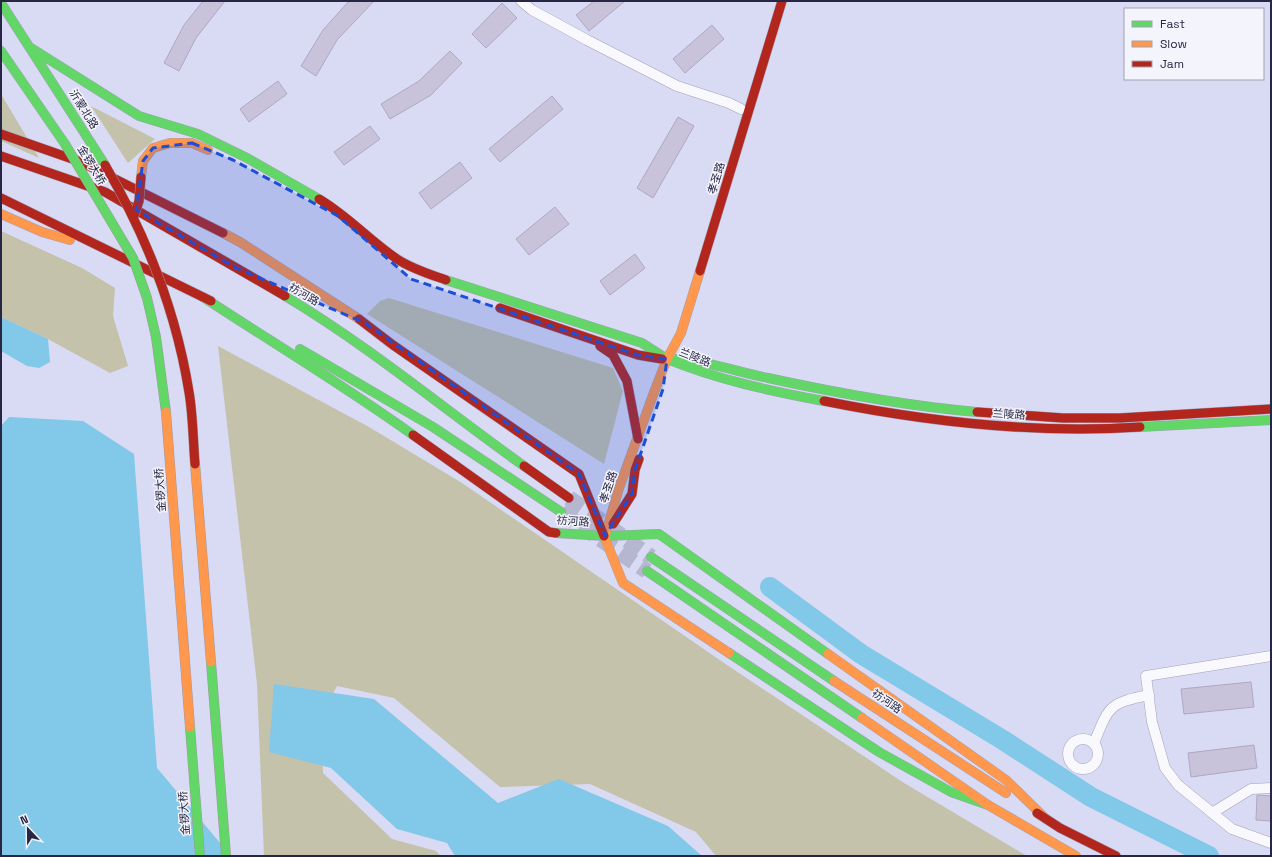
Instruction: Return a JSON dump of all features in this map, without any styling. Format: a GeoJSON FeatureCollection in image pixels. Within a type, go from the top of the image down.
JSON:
{"type":"FeatureCollection","features":[{"type":"Feature","properties":{"kind":"main road","name":"孝圣路"},"geometry":{"type":"LineString","coordinates":[[605,536],[619,488],[667,359],[775,1]]}},
{"type":"Feature","properties":{"kind":"main road","name":"孝圣路"},"geometry":{"type":"LineString","coordinates":[[605,536],[632,494],[635,470],[663,389],[667,359],[681,333],[782,1]]}},
{"type":"Feature","properties":{"kind":"main road","name":"沂蒙北路"},"geometry":{"type":"LineString","coordinates":[[1,3],[105,165],[142,231],[164,289],[178,336],[189,392],[226,856]]}},
{"type":"Feature","properties":{"kind":"main road"},"geometry":{"type":"LineString","coordinates":[[31,48],[139,116],[198,134],[247,158],[338,210],[375,243],[398,260],[416,270],[642,343],[667,359]]}},
{"type":"Feature","properties":{"kind":"main road","name":"金锣大桥"},"geometry":{"type":"LineString","coordinates":[[1,50],[65,144],[134,258],[147,298],[156,337],[164,390],[200,856]]}},
{"type":"Feature","properties":{"kind":"main road"},"geometry":{"type":"LineString","coordinates":[[1,134],[81,162],[168,204],[240,242],[365,323],[393,345],[579,474],[624,583],[880,752],[950,792],[988,805]]}},
{"type":"Feature","properties":{"kind":"main road"},"geometry":{"type":"LineString","coordinates":[[134,216],[139,201],[143,161],[153,148],[170,143],[192,143],[234,160],[338,216],[406,274]]}},
{"type":"Feature","properties":{"kind":"main road"},"geometry":{"type":"LineString","coordinates":[[1,146],[105,192]]}},
{"type":"Feature","properties":{"kind":"main road","name":"祊河路"},"geometry":{"type":"LineString","coordinates":[[1,156],[105,192],[320,317],[383,360],[473,430],[569,498]]}},
{"type":"Feature","properties":{"kind":"main road","name":"祊河路"},"geometry":{"type":"LineString","coordinates":[[1,198],[203,297],[355,379],[458,442],[561,512]]}},
{"type":"Feature","properties":{"kind":"main road"},"geometry":{"type":"LineString","coordinates":[[1,214],[42,232],[120,255]]}},
{"type":"Feature","properties":{"kind":"main road"},"geometry":{"type":"LineString","coordinates":[[234,267],[365,323]]}},
{"type":"Feature","properties":{"kind":"main road","name":"祊河路"},"geometry":{"type":"LineString","coordinates":[[203,297],[292,356],[360,397],[549,532],[605,536],[659,534],[1006,780],[1046,819]]}},
{"type":"Feature","properties":{"kind":"main road"},"geometry":{"type":"LineString","coordinates":[[493,306],[638,355],[667,359]]}},
{"type":"Feature","properties":{"kind":"main road"},"geometry":{"type":"LineString","coordinates":[[591,339],[613,355],[627,381],[638,439]]}},
{"type":"Feature","properties":{"kind":"main road","name":"兰陵路"},"geometry":{"type":"LineString","coordinates":[[667,359],[695,360],[728,370],[844,394],[952,410],[1063,418],[1120,418],[1271,409]]}},
{"type":"Feature","properties":{"kind":"main road","name":"兰陵路"},"geometry":{"type":"LineString","coordinates":[[667,359],[692,370],[725,381],[842,405],[950,420],[1063,429],[1121,429],[1271,420]]}},
{"type":"Feature","properties":{"kind":"main road","name":"祊河路"},"geometry":{"type":"LineString","coordinates":[[651,557],[881,712],[1046,819],[1116,856]]}},
{"type":"Feature","properties":{"kind":"main road"},"geometry":{"type":"LineString","coordinates":[[647,571],[988,805],[1076,856]]}},
{"type":"Feature","properties":{"kind":"street"},"geometry":{"type":"LineString","coordinates":[[521,1],[532,10],[580,37],[677,86],[729,103],[741,110]]}},
{"type":"Feature","properties":{"kind":"street"},"geometry":{"type":"LineString","coordinates":[[1271,656],[1146,676],[1152,722],[1165,768],[1178,785],[1232,829],[1271,843]]}},
{"type":"Feature","properties":{"kind":"street"},"geometry":{"type":"LineString","coordinates":[[1094,743],[1111,707],[1126,700],[1149,695]]}},
{"type":"Feature","properties":{"kind":"street"},"geometry":{"type":"LineString","coordinates":[[1212,813],[1251,789],[1271,788]]}},
{"type":"Feature","properties":{"kind":"highlighted area"},"geometry":{"type":"Polygon","coordinates":[[[192,143],[233,160],[338,216],[411,279],[638,355],[667,359],[663,389],[635,470],[632,494],[605,536],[579,474],[365,323],[234,267],[136,210],[143,161],[153,148],[192,143]]]}},
{"type":"Feature","properties":{"kind":"shaded area"},"geometry":{"type":"Polygon","coordinates":[[[1,94],[39,158],[1,141],[1,94]]]}},
{"type":"Feature","properties":{"kind":"shaded area"},"geometry":{"type":"Polygon","coordinates":[[[91,106],[155,139],[128,163],[91,106]]]}},
{"type":"Feature","properties":{"kind":"shaded area"},"geometry":{"type":"Polygon","coordinates":[[[1,231],[82,268],[115,288],[113,316],[128,366],[110,373],[48,339],[1,317],[1,231]]]}},
{"type":"Feature","properties":{"kind":"shaded area"},"geometry":{"type":"Polygon","coordinates":[[[389,298],[613,368],[623,391],[604,464],[367,314],[380,301],[389,298]]]}},
{"type":"Feature","properties":{"kind":"shaded area"},"geometry":{"type":"Polygon","coordinates":[[[218,346],[369,427],[462,483],[727,665],[904,783],[1027,856],[716,856],[696,832],[590,784],[500,787],[394,698],[337,686],[321,717],[323,773],[392,839],[436,851],[441,856],[264,856],[257,684],[218,346]]]}},
{"type":"Feature","properties":{"kind":"water"},"geometry":{"type":"Polygon","coordinates":[[[1,317],[48,339],[50,362],[39,368],[27,366],[1,351],[1,317]]]}},
{"type":"Feature","properties":{"kind":"water"},"geometry":{"type":"Polygon","coordinates":[[[9,417],[83,421],[134,454],[157,768],[231,856],[1,856],[1,426],[9,417]]]}},
{"type":"Feature","properties":{"kind":"water"},"geometry":{"type":"Polygon","coordinates":[[[274,684],[374,699],[498,803],[559,779],[668,826],[702,856],[455,856],[447,843],[397,829],[331,768],[269,752],[274,684]]]}},
{"type":"Feature","properties":{"kind":"building"},"geometry":{"type":"Polygon","coordinates":[[[203,1],[225,1],[196,38],[179,71],[164,63],[184,25],[203,1]]]}},
{"type":"Feature","properties":{"kind":"building"},"geometry":{"type":"Polygon","coordinates":[[[349,1],[374,1],[337,40],[316,76],[301,66],[323,30],[349,1]]]}},
{"type":"Feature","properties":{"kind":"building"},"geometry":{"type":"Polygon","coordinates":[[[594,1],[625,1],[589,31],[576,15],[594,1]]]}},
{"type":"Feature","properties":{"kind":"building"},"geometry":{"type":"Polygon","coordinates":[[[502,3],[517,18],[486,48],[472,34],[502,3]]]}},
{"type":"Feature","properties":{"kind":"building"},"geometry":{"type":"Polygon","coordinates":[[[712,25],[724,39],[685,73],[673,59],[712,25]]]}},
{"type":"Feature","properties":{"kind":"building"},"geometry":{"type":"Polygon","coordinates":[[[450,51],[462,63],[431,95],[390,119],[381,104],[419,81],[450,51]]]}},
{"type":"Feature","properties":{"kind":"building"},"geometry":{"type":"Polygon","coordinates":[[[278,81],[287,94],[249,122],[240,109],[278,81]]]}},
{"type":"Feature","properties":{"kind":"building"},"geometry":{"type":"Polygon","coordinates":[[[552,96],[563,109],[500,162],[489,149],[552,96]]]}},
{"type":"Feature","properties":{"kind":"building"},"geometry":{"type":"Polygon","coordinates":[[[678,117],[694,126],[653,198],[637,188],[678,117]]]}},
{"type":"Feature","properties":{"kind":"building"},"geometry":{"type":"Polygon","coordinates":[[[370,126],[380,139],[344,165],[334,152],[370,126]]]}},
{"type":"Feature","properties":{"kind":"building"},"geometry":{"type":"Polygon","coordinates":[[[460,162],[472,178],[431,209],[419,193],[460,162]]]}},
{"type":"Feature","properties":{"kind":"building"},"geometry":{"type":"Polygon","coordinates":[[[555,207],[569,224],[529,255],[516,239],[555,207]]]}},
{"type":"Feature","properties":{"kind":"building"},"geometry":{"type":"Polygon","coordinates":[[[635,254],[645,268],[610,295],[600,281],[635,254]]]}},
{"type":"Feature","properties":{"kind":"building"},"geometry":{"type":"Polygon","coordinates":[[[1251,682],[1254,707],[1184,714],[1181,689],[1251,682]]]}},
{"type":"Feature","properties":{"kind":"building"},"geometry":{"type":"Polygon","coordinates":[[[1254,745],[1257,768],[1191,777],[1188,753],[1254,745]]]}},
{"type":"Feature","properties":{"kind":"building"},"geometry":{"type":"Polygon","coordinates":[[[1257,795],[1271,796],[1271,821],[1256,820],[1257,795]]]}},
{"type":"Feature","properties":{"kind":"waterway"},"geometry":{"type":"LineString","coordinates":[[770,587],[861,654],[1003,740],[1091,797],[1209,856]]}},
{"type":"Feature","properties":{"kind":"tunnel"},"geometry":{"type":"LineString","coordinates":[[569,498],[651,557]]}},
{"type":"Feature","properties":{"kind":"tunnel"},"geometry":{"type":"LineString","coordinates":[[561,512],[647,571]]}},
{"type":"Feature","properties":{"kind":"traffic: fast"},"geometry":{"type":"LineString","coordinates":[[1,3],[105,165]]}},
{"type":"Feature","properties":{"kind":"traffic: fast"},"geometry":{"type":"LineString","coordinates":[[31,48],[139,116],[198,134],[247,158],[319,199]]}},
{"type":"Feature","properties":{"kind":"traffic: fast"},"geometry":{"type":"LineString","coordinates":[[1,51],[65,144]]}},
{"type":"Feature","properties":{"kind":"traffic: fast"},"geometry":{"type":"LineString","coordinates":[[65,144],[133,258],[147,298],[156,337],[166,412]]}},
{"type":"Feature","properties":{"kind":"traffic: fast"},"geometry":{"type":"LineString","coordinates":[[446,280],[642,343],[667,359]]}},
{"type":"Feature","properties":{"kind":"traffic: fast"},"geometry":{"type":"LineString","coordinates":[[285,296],[347,336],[524,466]]}},
{"type":"Feature","properties":{"kind":"traffic: fast"},"geometry":{"type":"LineString","coordinates":[[203,297],[335,382],[413,435]]}},
{"type":"Feature","properties":{"kind":"traffic: fast"},"geometry":{"type":"LineString","coordinates":[[300,349],[433,427],[561,512]]}},
{"type":"Feature","properties":{"kind":"traffic: fast"},"geometry":{"type":"LineString","coordinates":[[667,359],[725,379],[764,389],[824,401]]}},
{"type":"Feature","properties":{"kind":"traffic: fast"},"geometry":{"type":"LineString","coordinates":[[673,359],[709,364],[756,376],[846,394],[924,406],[977,412]]}},
{"type":"Feature","properties":{"kind":"traffic: fast"},"geometry":{"type":"LineString","coordinates":[[1140,427],[1271,420]]}},
{"type":"Feature","properties":{"kind":"traffic: fast"},"geometry":{"type":"LineString","coordinates":[[556,533],[605,536],[659,534],[828,654]]}},
{"type":"Feature","properties":{"kind":"traffic: fast"},"geometry":{"type":"LineString","coordinates":[[651,557],[834,681]]}},
{"type":"Feature","properties":{"kind":"traffic: fast"},"geometry":{"type":"LineString","coordinates":[[647,571],[862,718]]}},
{"type":"Feature","properties":{"kind":"traffic: fast"},"geometry":{"type":"LineString","coordinates":[[729,653],[879,752],[951,792],[988,805]]}},
{"type":"Feature","properties":{"kind":"traffic: fast"},"geometry":{"type":"LineString","coordinates":[[211,662],[226,856]]}},
{"type":"Feature","properties":{"kind":"traffic: fast"},"geometry":{"type":"LineString","coordinates":[[190,727],[200,856]]}},
{"type":"Feature","properties":{"kind":"traffic: slow"},"geometry":{"type":"LineString","coordinates":[[141,177],[143,161],[153,148],[170,143],[192,143],[208,150]]}},
{"type":"Feature","properties":{"kind":"traffic: slow"},"geometry":{"type":"LineString","coordinates":[[1,214],[42,232],[70,240]]}},
{"type":"Feature","properties":{"kind":"traffic: slow"},"geometry":{"type":"LineString","coordinates":[[223,233],[240,242],[359,319]]}},
{"type":"Feature","properties":{"kind":"traffic: slow"},"geometry":{"type":"LineString","coordinates":[[605,536],[619,488],[656,387],[667,359],[681,333],[700,271]]}},
{"type":"Feature","properties":{"kind":"traffic: slow"},"geometry":{"type":"LineString","coordinates":[[166,412],[190,727]]}},
{"type":"Feature","properties":{"kind":"traffic: slow"},"geometry":{"type":"LineString","coordinates":[[195,464],[211,662]]}},
{"type":"Feature","properties":{"kind":"traffic: slow"},"geometry":{"type":"LineString","coordinates":[[604,536],[623,583],[729,653]]}},
{"type":"Feature","properties":{"kind":"traffic: slow"},"geometry":{"type":"LineString","coordinates":[[828,654],[1006,780],[1046,819]]}},
{"type":"Feature","properties":{"kind":"traffic: slow"},"geometry":{"type":"LineString","coordinates":[[834,681],[1006,793]]}},
{"type":"Feature","properties":{"kind":"traffic: slow"},"geometry":{"type":"LineString","coordinates":[[862,718],[988,805],[1076,856]]}},
{"type":"Feature","properties":{"kind":"traffic: jam"},"geometry":{"type":"LineString","coordinates":[[700,271],[782,1]]}},
{"type":"Feature","properties":{"kind":"traffic: jam"},"geometry":{"type":"LineString","coordinates":[[1,134],[81,162],[223,233]]}},
{"type":"Feature","properties":{"kind":"traffic: jam"},"geometry":{"type":"LineString","coordinates":[[1,156],[105,192],[285,296]]}},
{"type":"Feature","properties":{"kind":"traffic: jam"},"geometry":{"type":"LineString","coordinates":[[105,165],[134,219],[158,274],[168,303],[189,392],[195,464]]}},
{"type":"Feature","properties":{"kind":"traffic: jam"},"geometry":{"type":"LineString","coordinates":[[134,216],[139,201],[141,177]]}},
{"type":"Feature","properties":{"kind":"traffic: jam"},"geometry":{"type":"LineString","coordinates":[[1,198],[211,301]]}},
{"type":"Feature","properties":{"kind":"traffic: jam"},"geometry":{"type":"LineString","coordinates":[[319,199],[340,213],[403,263],[446,280]]}},
{"type":"Feature","properties":{"kind":"traffic: jam"},"geometry":{"type":"LineString","coordinates":[[500,308],[638,355],[662,359]]}},
{"type":"Feature","properties":{"kind":"traffic: jam"},"geometry":{"type":"LineString","coordinates":[[359,319],[393,345],[579,474],[604,536]]}},
{"type":"Feature","properties":{"kind":"traffic: jam"},"geometry":{"type":"LineString","coordinates":[[600,346],[613,355],[627,381],[638,439]]}},
{"type":"Feature","properties":{"kind":"traffic: jam"},"geometry":{"type":"LineString","coordinates":[[824,401],[902,415],[982,424],[1061,429],[1140,427]]}},
{"type":"Feature","properties":{"kind":"traffic: jam"},"geometry":{"type":"LineString","coordinates":[[977,412],[1063,418],[1120,418],[1271,409]]}},
{"type":"Feature","properties":{"kind":"traffic: jam"},"geometry":{"type":"LineString","coordinates":[[413,435],[549,532],[556,533]]}},
{"type":"Feature","properties":{"kind":"traffic: jam"},"geometry":{"type":"LineString","coordinates":[[613,524],[632,494],[635,470],[639,459]]}},
{"type":"Feature","properties":{"kind":"traffic: jam"},"geometry":{"type":"LineString","coordinates":[[524,466],[569,498]]}},
{"type":"Feature","properties":{"kind":"traffic: jam"},"geometry":{"type":"LineString","coordinates":[[1037,813],[1060,828],[1116,856]]}}]}
